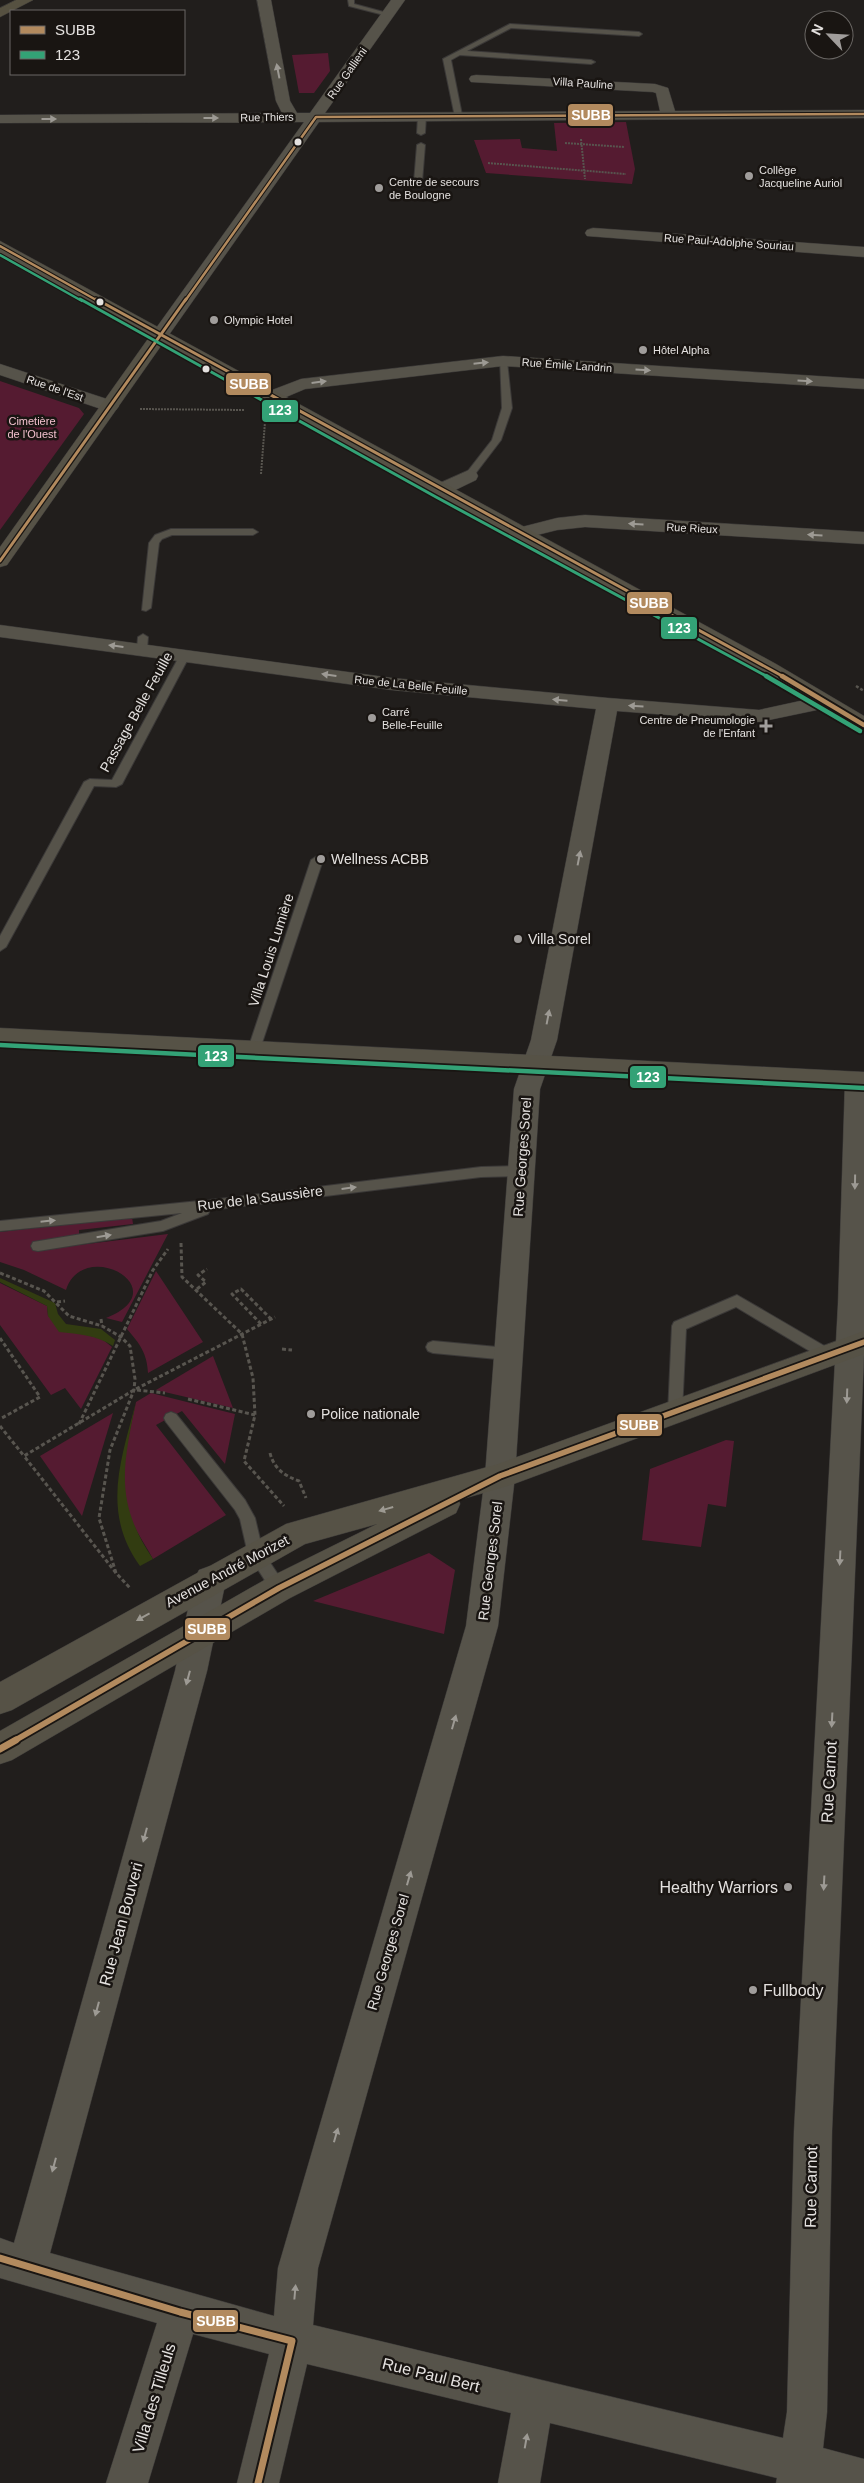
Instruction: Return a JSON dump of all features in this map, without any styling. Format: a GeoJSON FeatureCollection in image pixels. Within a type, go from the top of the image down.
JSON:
{"type":"FeatureCollection","features":[{"type":"Feature","properties":{"kind":"main road"},"geometry":{"type":"LineString","coordinates":[[0,13],[26,0]]}},
{"type":"Feature","properties":{"kind":"street"},"geometry":{"type":"LineString","coordinates":[[264,0],[283,101],[292,117],[313,120],[458,115],[668,116],[864,114]]}},
{"type":"Feature","properties":{"kind":"street","name":"Rue Gallieni"},"geometry":{"type":"LineString","coordinates":[[0,562],[398,0]]}},
{"type":"Feature","properties":{"kind":"street","name":"Villa Pauline"},"geometry":{"type":"LineString","coordinates":[[476,78],[656,88],[663,91],[668,116]]}},
{"type":"Feature","properties":{"kind":"street"},"geometry":{"type":"LineString","coordinates":[[283,101],[306,100],[327,102]]}},
{"type":"Feature","properties":{"kind":"street","name":"Rue Thiers"},"geometry":{"type":"LineString","coordinates":[[0,119],[292,117]]}},
{"type":"Feature","properties":{"kind":"street","name":"Rue Paul-Adolphe Souriau"},"geometry":{"type":"LineString","coordinates":[[593,233],[864,252]]}},
{"type":"Feature","properties":{"kind":"street"},"geometry":{"type":"LineString","coordinates":[[0,246],[440,490],[760,664],[864,725]]}},
{"type":"Feature","properties":{"kind":"street","name":"Rue Émile Landrin"},"geometry":{"type":"LineString","coordinates":[[273,396],[301,384],[503,361],[864,384]]}},
{"type":"Feature","properties":{"kind":"street","name":"Rue de l'Est"},"geometry":{"type":"LineString","coordinates":[[0,369],[110,406]]}},
{"type":"Feature","properties":{"kind":"street"},"geometry":{"type":"LineString","coordinates":[[440,490],[469,476]]}},
{"type":"Feature","properties":{"kind":"street","name":"Rue Rieux"},"geometry":{"type":"LineString","coordinates":[[521,533],[557,524],[585,521],[864,538]]}},
{"type":"Feature","properties":{"kind":"street","name":"Rue de La Belle Feuille"},"geometry":{"type":"LineString","coordinates":[[0,631],[142,643],[184,655],[392,684],[608,704],[759,716],[785,712],[823,702]]}},
{"type":"Feature","properties":{"kind":"street","name":"Rue Georges Sorel"},"geometry":{"type":"LineString","coordinates":[[258,2483],[292,2341],[298,2268],[482,1626],[500,1476],[527,1089],[544,1040],[608,704]]}},
{"type":"Feature","properties":{"kind":"street"},"geometry":{"type":"LineString","coordinates":[[0,1037],[861,1081]]}},
{"type":"Feature","properties":{"kind":"street","name":"Rue Carnot"},"geometry":{"type":"LineString","coordinates":[[798,2472],[807,2412],[813,2131],[847,1348],[861,1081]]}},
{"type":"Feature","properties":{"kind":"street","name":"Avenue André Morizet"},"geometry":{"type":"LineString","coordinates":[[0,1699],[256,1554],[297,1534],[500,1476],[847,1348]]}},
{"type":"Feature","properties":{"kind":"street","name":"Avenue André Morizet"},"geometry":{"type":"LineString","coordinates":[[0,1749],[279,1588],[500,1476]]}},
{"type":"Feature","properties":{"kind":"street","name":"Rue Jean Bouveri"},"geometry":{"type":"LineString","coordinates":[[13,2262],[200,1632],[210,1580]]}},
{"type":"Feature","properties":{"kind":"street","name":"Rue Paul Bert"},"geometry":{"type":"LineString","coordinates":[[13,2262],[180,2312],[534,2400],[798,2472],[864,2480]]}},
{"type":"Feature","properties":{"kind":"street","name":"Villa des Tilleuls"},"geometry":{"type":"LineString","coordinates":[[127,2483],[180,2312]]}},
{"type":"Feature","properties":{"kind":"street"},"geometry":{"type":"LineString","coordinates":[[519,2483],[534,2400]]}},
{"type":"Feature","properties":{"kind":"lane"},"geometry":{"type":"LineString","coordinates":[[351,0],[351,5],[388,14]]}},
{"type":"Feature","properties":{"kind":"lane"},"geometry":{"type":"LineString","coordinates":[[458,115],[447,59],[510,26],[639,34]]}},
{"type":"Feature","properties":{"kind":"lane"},"geometry":{"type":"LineString","coordinates":[[458,53],[591,62]]}},
{"type":"Feature","properties":{"kind":"lane"},"geometry":{"type":"LineString","coordinates":[[421,133],[422,116]]}},
{"type":"Feature","properties":{"kind":"lane"},"geometry":{"type":"LineString","coordinates":[[418,182],[420,146]]}},
{"type":"Feature","properties":{"kind":"lane"},"geometry":{"type":"LineString","coordinates":[[469,476],[496,440],[507,408],[503,361]]}},
{"type":"Feature","properties":{"kind":"lane"},"geometry":{"type":"LineString","coordinates":[[146,608],[154,543],[158,537],[171,532],[253,532]]}},
{"type":"Feature","properties":{"kind":"lane","name":"Passage Belle Feuille"},"geometry":{"type":"LineString","coordinates":[[0,947],[90,782],[116,784],[184,655]]}},
{"type":"Feature","properties":{"kind":"lane","name":"Villa Louis Lumière"},"geometry":{"type":"LineString","coordinates":[[254,1049],[317,860]]}},
{"type":"Feature","properties":{"kind":"lane","name":"Rue de la Saussière"},"geometry":{"type":"LineString","coordinates":[[0,1226],[219,1204],[481,1172],[520,1171]]}},
{"type":"Feature","properties":{"kind":"lane"},"geometry":{"type":"LineString","coordinates":[[38,1246],[163,1226],[180,1226],[219,1204]]}},
{"type":"Feature","properties":{"kind":"lane"},"geometry":{"type":"LineString","coordinates":[[675,1413],[679,1326],[737,1301],[847,1348]]}},
{"type":"Feature","properties":{"kind":"lane"},"geometry":{"type":"LineString","coordinates":[[433,1347],[508,1354]]}},
{"type":"Feature","properties":{"kind":"lane"},"geometry":{"type":"LineString","coordinates":[[172,1418],[240,1505],[247,1518],[256,1554],[279,1588]]}},
{"type":"Feature","properties":{"kind":"path"},"geometry":{"type":"LineString","coordinates":[[578,116],[586,179]]}},
{"type":"Feature","properties":{"kind":"path"},"geometry":{"type":"LineString","coordinates":[[565,143],[624,147]]}},
{"type":"Feature","properties":{"kind":"path"},"geometry":{"type":"LineString","coordinates":[[488,163],[626,174]]}},
{"type":"Feature","properties":{"kind":"path"},"geometry":{"type":"LineString","coordinates":[[110,406],[158,410],[247,410]]}},
{"type":"Feature","properties":{"kind":"path"},"geometry":{"type":"LineString","coordinates":[[261,474],[265,422]]}},
{"type":"Feature","properties":{"kind":"path"},"geometry":{"type":"LineString","coordinates":[[180,1226],[182,1276],[242,1334],[253,1378],[255,1415],[244,1461],[283,1505],[297,1534]]}},
{"type":"Feature","properties":{"kind":"path"},"geometry":{"type":"LineString","coordinates":[[79,1424],[154,1270],[180,1226]]}},
{"type":"Feature","properties":{"kind":"path"},"geometry":{"type":"LineString","coordinates":[[197,1289],[206,1282],[198,1274],[207,1269]]}},
{"type":"Feature","properties":{"kind":"path"},"geometry":{"type":"LineString","coordinates":[[0,1273],[44,1291],[70,1316],[102,1326],[121,1337],[130,1346],[136,1379],[134,1390],[110,1450],[99,1518],[116,1573]]}},
{"type":"Feature","properties":{"kind":"path"},"geometry":{"type":"LineString","coordinates":[[24,1456],[134,1390],[273,1318],[241,1289],[232,1294],[261,1324]]}},
{"type":"Feature","properties":{"kind":"path"},"geometry":{"type":"LineString","coordinates":[[57,1302],[65,1300]]}},
{"type":"Feature","properties":{"kind":"path"},"geometry":{"type":"LineString","coordinates":[[101,1319],[102,1326]]}},
{"type":"Feature","properties":{"kind":"path"},"geometry":{"type":"LineString","coordinates":[[0,1338],[40,1397],[0,1419]]}},
{"type":"Feature","properties":{"kind":"path"},"geometry":{"type":"LineString","coordinates":[[282,1349],[292,1350]]}},
{"type":"Feature","properties":{"kind":"path"},"geometry":{"type":"LineString","coordinates":[[134,1390],[152,1390],[171,1395]]}},
{"type":"Feature","properties":{"kind":"path"},"geometry":{"type":"LineString","coordinates":[[180,1397],[255,1415]]}},
{"type":"Feature","properties":{"kind":"path"},"geometry":{"type":"LineString","coordinates":[[0,1426],[130,1589]]}},
{"type":"Feature","properties":{"kind":"path"},"geometry":{"type":"LineString","coordinates":[[270,1453],[271,1462],[280,1472],[299,1481],[306,1498]]}},
{"type":"Feature","properties":{"kind":"green space"},"geometry":{"type":"Polygon","coordinates":[[[328,53],[330,71],[314,93],[299,93],[292,55],[328,53]]]}},
{"type":"Feature","properties":{"kind":"green space"},"geometry":{"type":"Polygon","coordinates":[[[626,122],[635,169],[632,184],[486,173],[474,140],[520,139],[522,148],[557,151],[554,123],[626,122]]]}},
{"type":"Feature","properties":{"kind":"green space","name":"Cimetière de l'Ouest"},"geometry":{"type":"Polygon","coordinates":[[[0,381],[79,408],[84,414],[0,530],[0,381]]]}},
{"type":"Feature","properties":{"kind":"green space"},"geometry":{"type":"Polygon","coordinates":[[[132,1217],[133,1224],[79,1230],[79,1245],[168,1234],[122,1322],[106,1318],[126,1306],[133,1294],[130,1282],[120,1273],[105,1267],[90,1268],[76,1275],[66,1290],[24,1270],[0,1262],[0,1232],[132,1217]]]}},
{"type":"Feature","properties":{"kind":"green space"},"geometry":{"type":"Polygon","coordinates":[[[156,1271],[203,1342],[148,1373],[142,1349],[127,1329],[156,1271]]]}},
{"type":"Feature","properties":{"kind":"green space"},"geometry":{"type":"Polygon","coordinates":[[[0,1283],[47,1306],[48,1316],[80,1333],[102,1339],[112,1347],[81,1409],[65,1388],[51,1395],[0,1325],[0,1283]]]}},
{"type":"Feature","properties":{"kind":"green space"},"geometry":{"type":"Polygon","coordinates":[[[213,1356],[233,1408],[156,1390],[213,1356]]]}},
{"type":"Feature","properties":{"kind":"green space"},"geometry":{"type":"Polygon","coordinates":[[[151,1393],[235,1414],[225,1464],[182,1411],[156,1425],[226,1515],[153,1559],[131,1520],[125,1501],[124,1487],[127,1443],[136,1402],[151,1393]]]}},
{"type":"Feature","properties":{"kind":"green space"},"geometry":{"type":"Polygon","coordinates":[[[113,1413],[82,1516],[40,1456],[113,1413]]]}},
{"type":"Feature","properties":{"kind":"green space"},"geometry":{"type":"Polygon","coordinates":[[[726,1440],[734,1441],[726,1507],[708,1504],[701,1547],[642,1540],[650,1469],[726,1440]]]}},
{"type":"Feature","properties":{"kind":"green space"},"geometry":{"type":"Polygon","coordinates":[[[429,1553],[455,1570],[444,1634],[313,1601],[429,1553]]]}},
{"type":"Feature","properties":{"kind":"shaded area"},"geometry":{"type":"Polygon","coordinates":[[[0,1278],[55,1303],[58,1314],[66,1324],[101,1329],[115,1340],[113,1346],[94,1337],[59,1332],[48,1316],[47,1306],[0,1282],[0,1278]]]}},
{"type":"Feature","properties":{"kind":"shaded area"},"geometry":{"type":"Polygon","coordinates":[[[136,1402],[125,1465],[125,1483],[132,1519],[153,1559],[140,1566],[128,1546],[121,1526],[118,1506],[120,1465],[136,1402]]]}},
{"type":"Feature","properties":{"kind":"transit line","name":"SUBB"},"geometry":{"type":"LineString","coordinates":[[0,561],[316,117],[864,114]]}},
{"type":"Feature","properties":{"kind":"transit line","name":"SUBB"},"geometry":{"type":"LineString","coordinates":[[0,246],[440,490],[769,668],[864,725]]}},
{"type":"Feature","properties":{"kind":"transit line","name":"123"},"geometry":{"type":"LineString","coordinates":[[0,255],[436,497],[765,675],[860,731]]}},
{"type":"Feature","properties":{"kind":"transit line","name":"123"},"geometry":{"type":"LineString","coordinates":[[0,1045],[864,1088]]}},
{"type":"Feature","properties":{"kind":"transit line","name":"SUBB"},"geometry":{"type":"LineString","coordinates":[[0,1749],[279,1588],[500,1476],[864,1342]]}},
{"type":"Feature","properties":{"kind":"transit line","name":"SUBB"},"geometry":{"type":"LineString","coordinates":[[0,2258],[180,2312],[292,2341],[258,2483]]}},
{"type":"Feature","properties":{"kind":"place","name":"Collège Jacqueline Auriol"},"geometry":{"type":"Point","coordinates":[749,176]}},
{"type":"Feature","properties":{"kind":"place","name":"Centre de secours de Boulogne"},"geometry":{"type":"Point","coordinates":[379,188]}},
{"type":"Feature","properties":{"kind":"place","name":"Olympic Hotel"},"geometry":{"type":"Point","coordinates":[214,320]}},
{"type":"Feature","properties":{"kind":"place","name":"Hôtel Alpha"},"geometry":{"type":"Point","coordinates":[643,350]}},
{"type":"Feature","properties":{"kind":"place","name":"Carré Belle-Feuille"},"geometry":{"type":"Point","coordinates":[372,718]}},
{"type":"Feature","properties":{"kind":"place","name":"Centre de Pneumologie de l'Enfant"},"geometry":{"type":"Point","coordinates":[766,726]}},
{"type":"Feature","properties":{"kind":"place","name":"Wellness ACBB"},"geometry":{"type":"Point","coordinates":[321,859]}},
{"type":"Feature","properties":{"kind":"place","name":"Villa Sorel"},"geometry":{"type":"Point","coordinates":[518,939]}},
{"type":"Feature","properties":{"kind":"place","name":"Police nationale"},"geometry":{"type":"Point","coordinates":[311,1414]}},
{"type":"Feature","properties":{"kind":"place","name":"Healthy Warriors"},"geometry":{"type":"Point","coordinates":[788,1887]}},
{"type":"Feature","properties":{"kind":"place","name":"Fullbody"},"geometry":{"type":"Point","coordinates":[753,1990]}}]}
